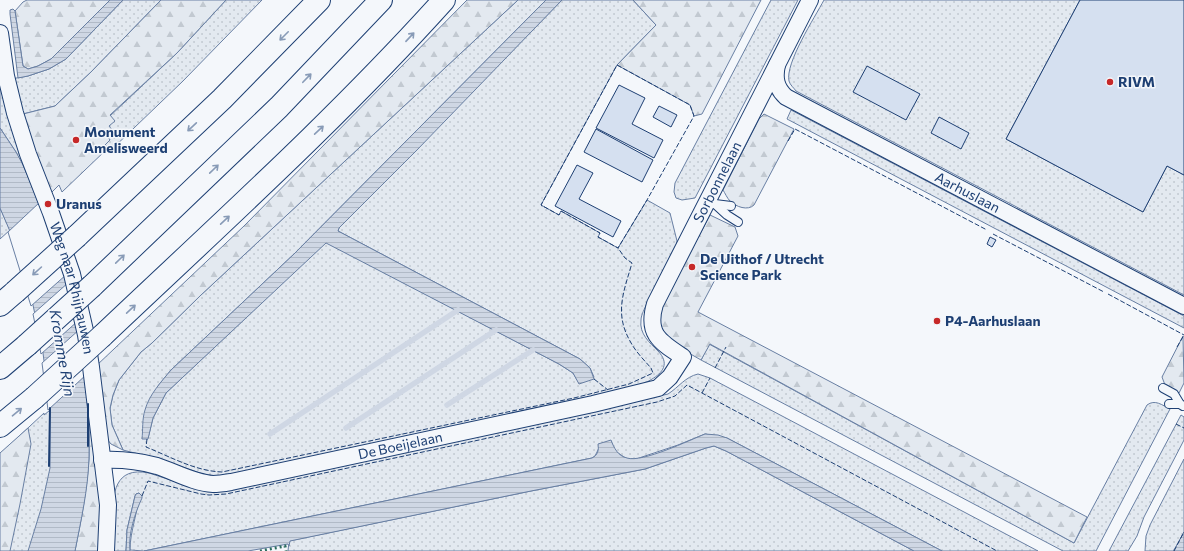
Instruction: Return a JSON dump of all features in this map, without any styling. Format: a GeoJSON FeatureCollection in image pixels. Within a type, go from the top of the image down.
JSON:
{"type":"FeatureCollection","features":[{"type":"Feature","properties":{"kind":"highway"},"geometry":{"type":"LineString","coordinates":[[0,368],[92,286],[279,107],[382,0]]}},
{"type":"Feature","properties":{"kind":"highway"},"geometry":{"type":"LineString","coordinates":[[0,426],[34,398],[102,336],[325,125],[444,0]]}},
{"type":"Feature","properties":{"kind":"highway"},"geometry":{"type":"LineString","coordinates":[[7,298],[77,236],[222,99],[316,3]]}},
{"type":"Feature","properties":{"kind":"street","name":"Sorbonnelaan"},"geometry":{"type":"LineString","coordinates":[[683,357],[668,347],[658,337],[652,327],[652,315],[662,290],[712,201],[778,61],[810,0]]}},
{"type":"Feature","properties":{"kind":"street","name":"Weg naar Rhijnauwen"},"geometry":{"type":"LineString","coordinates":[[0,33],[6,76],[15,113],[28,154],[51,213],[72,274],[91,367],[108,505],[106,551]]}},
{"type":"Feature","properties":{"kind":"street","name":"Aarhuslaan"},"geometry":{"type":"LineString","coordinates":[[778,61],[775,74],[776,84],[786,97],[1184,306]]}},
{"type":"Feature","properties":{"kind":"street","name":"De Boeijelaan"},"geometry":{"type":"LineString","coordinates":[[102,460],[123,459],[139,462],[213,484],[231,482],[586,406],[658,388],[670,377],[683,357]]}},
{"type":"Feature","properties":{"kind":"lane"},"geometry":{"type":"LineString","coordinates":[[712,201],[731,206]]}},
{"type":"Feature","properties":{"kind":"lane"},"geometry":{"type":"LineString","coordinates":[[712,201],[727,216],[738,222]]}},
{"type":"Feature","properties":{"kind":"lane"},"geometry":{"type":"LineString","coordinates":[[1163,388],[1174,394],[1182,405]]}},
{"type":"Feature","properties":{"kind":"lane"},"geometry":{"type":"LineString","coordinates":[[1169,404],[1182,405]]}},
{"type":"Feature","properties":{"kind":"green space"},"geometry":{"type":"Polygon","coordinates":[[[27,0],[110,0],[51,59],[38,66],[28,69],[23,66],[15,11],[23,2],[27,0]]]}},
{"type":"Feature","properties":{"kind":"green space"},"geometry":{"type":"Polygon","coordinates":[[[123,0],[161,0],[91,72],[55,106],[19,115],[11,79],[28,76],[49,69],[66,59],[123,0]]]}},
{"type":"Feature","properties":{"kind":"green space"},"geometry":{"type":"Polygon","coordinates":[[[161,0],[226,0],[177,53],[110,115],[115,121],[109,126],[113,131],[107,136],[110,140],[104,146],[107,149],[62,192],[59,185],[49,195],[19,115],[55,106],[91,72],[161,0]]]}},
{"type":"Feature","properties":{"kind":"green space"},"geometry":{"type":"Polygon","coordinates":[[[226,0],[262,0],[183,81],[110,151],[104,146],[110,140],[107,136],[110,116],[177,53],[226,0]]]}},
{"type":"Feature","properties":{"kind":"green space"},"geometry":{"type":"Polygon","coordinates":[[[467,0],[518,0],[141,352],[119,380],[110,408],[112,425],[123,450],[111,444],[107,439],[96,366],[244,226],[467,0]]]}},
{"type":"Feature","properties":{"kind":"green space"},"geometry":{"type":"Polygon","coordinates":[[[518,0],[546,0],[294,254],[171,370],[158,386],[148,438],[153,418],[166,393],[326,242],[559,364],[573,373],[579,383],[594,377],[590,368],[580,359],[338,231],[339,228],[562,0],[633,0],[656,25],[617,65],[541,205],[559,215],[561,211],[600,233],[598,237],[618,248],[647,200],[670,213],[677,241],[676,249],[654,289],[643,312],[641,320],[643,334],[664,360],[664,367],[659,374],[651,380],[615,394],[230,476],[209,476],[162,460],[123,450],[112,425],[110,409],[113,395],[119,380],[141,352],[518,0]]]}},
{"type":"Feature","properties":{"kind":"green space"},"geometry":{"type":"Polygon","coordinates":[[[633,0],[761,0],[702,114],[694,116],[690,105],[617,65],[656,25],[633,0]]]}},
{"type":"Feature","properties":{"kind":"green space"},"geometry":{"type":"Polygon","coordinates":[[[771,0],[798,0],[695,198],[682,200],[676,198],[674,192],[675,183],[771,0]]]}},
{"type":"Feature","properties":{"kind":"green space"},"geometry":{"type":"Polygon","coordinates":[[[824,0],[1080,0],[1006,139],[1143,212],[1167,166],[1184,175],[1184,295],[796,91],[789,81],[789,73],[792,63],[802,40],[824,0]]]}},
{"type":"Feature","properties":{"kind":"green space"},"geometry":{"type":"Polygon","coordinates":[[[0,71],[41,209],[16,152],[0,128],[0,71]]]}},
{"type":"Feature","properties":{"kind":"green space"},"geometry":{"type":"Polygon","coordinates":[[[791,110],[1184,316],[1184,328],[787,119],[791,110]]]}},
{"type":"Feature","properties":{"kind":"green space"},"geometry":{"type":"Polygon","coordinates":[[[764,114],[794,129],[754,205],[749,208],[742,208],[730,201],[723,190],[759,119],[764,114]]]}},
{"type":"Feature","properties":{"kind":"green space"},"geometry":{"type":"Polygon","coordinates":[[[0,208],[10,230],[0,239],[0,208]]]}},
{"type":"Feature","properties":{"kind":"green space"},"geometry":{"type":"Polygon","coordinates":[[[710,215],[735,227],[738,236],[698,312],[1087,517],[1074,543],[710,344],[701,360],[673,344],[660,328],[659,311],[710,215]]]}},
{"type":"Feature","properties":{"kind":"green space"},"geometry":{"type":"Polygon","coordinates":[[[1183,336],[1184,383],[1179,393],[1165,385],[1162,377],[1183,336]]]}},
{"type":"Feature","properties":{"kind":"green space"},"geometry":{"type":"Polygon","coordinates":[[[709,344],[1074,543],[1147,405],[1150,403],[1156,403],[1170,409],[1096,551],[1063,551],[701,360],[709,344]]]}},
{"type":"Feature","properties":{"kind":"green space"},"geometry":{"type":"Polygon","coordinates":[[[698,374],[710,378],[1038,551],[942,551],[727,438],[705,434],[636,459],[627,459],[618,453],[614,449],[611,441],[599,448],[595,456],[592,458],[144,551],[130,550],[139,493],[135,496],[127,530],[126,551],[112,551],[113,500],[118,484],[122,478],[129,474],[137,472],[149,473],[195,488],[596,411],[668,394],[693,375],[698,374]]]}},
{"type":"Feature","properties":{"kind":"green space"},"geometry":{"type":"Polygon","coordinates":[[[86,376],[101,486],[100,551],[75,551],[82,517],[89,459],[86,376]]]}},
{"type":"Feature","properties":{"kind":"green space"},"geometry":{"type":"Polygon","coordinates":[[[60,402],[44,551],[0,551],[0,454],[44,413],[44,415],[60,402]]]}},
{"type":"Feature","properties":{"kind":"green space"},"geometry":{"type":"Polygon","coordinates":[[[1181,415],[1184,417],[1184,440],[1144,517],[1137,536],[1128,551],[1109,551],[1181,415]]]}},
{"type":"Feature","properties":{"kind":"green space"},"geometry":{"type":"Polygon","coordinates":[[[28,428],[31,444],[10,551],[0,551],[0,453],[28,428]]]}},
{"type":"Feature","properties":{"kind":"green space"},"geometry":{"type":"Polygon","coordinates":[[[714,446],[914,551],[288,551],[289,541],[645,469],[714,446]]]}},
{"type":"Feature","properties":{"kind":"green space"},"geometry":{"type":"Polygon","coordinates":[[[1184,459],[1184,532],[1174,551],[1145,551],[1146,536],[1150,525],[1184,459]]]}},
{"type":"Feature","properties":{"kind":"water"},"geometry":{"type":"Polygon","coordinates":[[[110,0],[123,0],[66,59],[49,69],[18,78],[10,10],[13,9],[15,11],[23,66],[28,69],[38,66],[51,59],[110,0]]]}},
{"type":"Feature","properties":{"kind":"water"},"geometry":{"type":"Polygon","coordinates":[[[546,0],[562,0],[417,150],[339,228],[338,231],[580,359],[590,368],[594,379],[579,384],[573,373],[559,364],[326,243],[166,393],[153,418],[148,439],[142,439],[143,417],[149,399],[171,370],[294,254],[546,0]]]}},
{"type":"Feature","properties":{"kind":"water","name":"Kromme Rijn"},"geometry":{"type":"Polygon","coordinates":[[[0,128],[22,163],[51,234],[73,307],[80,344],[86,381],[89,419],[89,458],[86,493],[75,551],[28,551],[41,509],[50,468],[50,408],[43,353],[33,305],[12,236],[0,208],[0,128]]]}},
{"type":"Feature","properties":{"kind":"water"},"geometry":{"type":"Polygon","coordinates":[[[705,434],[718,435],[727,438],[942,551],[914,551],[714,446],[645,469],[290,541],[289,546],[288,544],[248,551],[144,551],[592,458],[598,452],[598,444],[611,440],[619,454],[627,458],[634,459],[678,446],[705,434]]]}},
{"type":"Feature","properties":{"kind":"water"},"geometry":{"type":"Polygon","coordinates":[[[139,493],[142,498],[133,524],[130,538],[130,551],[126,551],[127,530],[135,496],[139,493]]]}},
{"type":"Feature","properties":{"kind":"water"},"geometry":{"type":"Polygon","coordinates":[[[1184,532],[1184,551],[1174,551],[1174,550],[1184,532]]]}},
{"type":"Feature","properties":{"kind":"pier"},"geometry":{"type":"Polygon","coordinates":[[[40,202],[67,274],[31,306],[8,232],[40,202]]]}},
{"type":"Feature","properties":{"kind":"pier"},"geometry":{"type":"Polygon","coordinates":[[[69,282],[79,320],[41,354],[33,314],[69,282]]]}},
{"type":"Feature","properties":{"kind":"pier"},"geometry":{"type":"Polygon","coordinates":[[[80,329],[87,374],[48,410],[42,363],[80,329]]]}},
{"type":"Feature","properties":{"kind":"building","name":"RIVM"},"geometry":{"type":"Polygon","coordinates":[[[1080,0],[1184,0],[1184,175],[1167,166],[1143,212],[1006,139],[1080,0]]]}},
{"type":"Feature","properties":{"kind":"building"},"geometry":{"type":"Polygon","coordinates":[[[867,66],[920,94],[906,120],[853,92],[867,66]]]}},
{"type":"Feature","properties":{"kind":"building"},"geometry":{"type":"Polygon","coordinates":[[[619,85],[645,98],[632,124],[663,140],[654,158],[596,128],[619,85]]]}},
{"type":"Feature","properties":{"kind":"building"},"geometry":{"type":"Polygon","coordinates":[[[659,106],[677,115],[671,127],[653,117],[659,106]]]}},
{"type":"Feature","properties":{"kind":"building"},"geometry":{"type":"Polygon","coordinates":[[[939,117],[969,133],[961,149],[931,133],[939,117]]]}},
{"type":"Feature","properties":{"kind":"building"},"geometry":{"type":"Polygon","coordinates":[[[596,129],[653,160],[642,182],[584,152],[596,129]]]}},
{"type":"Feature","properties":{"kind":"building"},"geometry":{"type":"Polygon","coordinates":[[[577,165],[593,173],[579,199],[621,221],[613,237],[555,206],[577,165]]]}},
{"type":"Feature","properties":{"kind":"building"},"geometry":{"type":"Polygon","coordinates":[[[990,237],[996,240],[992,247],[987,244],[990,237]]]}},
{"type":"Feature","properties":{"kind":"waterway"},"geometry":{"type":"LineString","coordinates":[[270,434],[458,310]]}},
{"type":"Feature","properties":{"kind":"waterway"},"geometry":{"type":"LineString","coordinates":[[346,428],[496,330]]}},
{"type":"Feature","properties":{"kind":"waterway"},"geometry":{"type":"LineString","coordinates":[[447,405],[533,350]]}},
{"type":"Feature","properties":{"kind":"hedge"},"geometry":{"type":"LineString","coordinates":[[260,551],[285,546],[286,551]]}},
{"type":"Feature","properties":{"kind":"fence"},"geometry":{"type":"LineString","coordinates":[[617,65],[690,105],[694,116],[618,248],[598,237],[600,233],[561,211],[559,215],[541,205],[617,65]]}},
{"type":"Feature","properties":{"kind":"fence"},"geometry":{"type":"LineString","coordinates":[[788,141],[795,129],[987,230]]}},
{"type":"Feature","properties":{"kind":"fence"},"geometry":{"type":"LineString","coordinates":[[993,234],[1104,292]]}},
{"type":"Feature","properties":{"kind":"fence"},"geometry":{"type":"LineString","coordinates":[[147,439],[146,447],[202,469],[222,472],[574,398],[629,384],[653,373],[651,368],[634,348],[625,331],[622,321],[622,302],[632,263],[625,258],[618,248]]}},
{"type":"Feature","properties":{"kind":"fence"},"geometry":{"type":"LineString","coordinates":[[1108,294],[1184,335]]}},
{"type":"Feature","properties":{"kind":"fence"},"geometry":{"type":"LineString","coordinates":[[1177,347],[1184,335]]}},
{"type":"Feature","properties":{"kind":"fence"},"geometry":{"type":"LineString","coordinates":[[715,368],[726,347]]}},
{"type":"Feature","properties":{"kind":"fence"},"geometry":{"type":"LineString","coordinates":[[702,393],[710,378]]}},
{"type":"Feature","properties":{"kind":"fence"},"geometry":{"type":"LineString","coordinates":[[594,379],[608,390]]}},
{"type":"Feature","properties":{"kind":"fence"},"geometry":{"type":"LineString","coordinates":[[142,496],[148,481],[201,494],[226,494],[657,402],[675,396],[687,385],[997,551]]}},
{"type":"Feature","properties":{"kind":"fence"},"geometry":{"type":"LineString","coordinates":[[1176,424],[1184,428]]}},
{"type":"Feature","properties":{"kind":"fence"},"geometry":{"type":"LineString","coordinates":[[1174,551],[1184,532]]}},
{"type":"Feature","properties":{"kind":"wall"},"geometry":{"type":"LineString","coordinates":[[88,404],[88,446]]}},
{"type":"Feature","properties":{"kind":"wall"},"geometry":{"type":"LineString","coordinates":[[49,466],[50,408]]}},
{"type":"Feature","properties":{"kind":"place","name":"RIVM"},"geometry":{"type":"Point","coordinates":[1110,82]}},
{"type":"Feature","properties":{"kind":"place","name":"Monument Amelisweerd"},"geometry":{"type":"Point","coordinates":[76,140]}},
{"type":"Feature","properties":{"kind":"place","name":"Uranus"},"geometry":{"type":"Point","coordinates":[48,204]}},
{"type":"Feature","properties":{"kind":"place","name":"De Uithof / Utrecht Science Park"},"geometry":{"type":"Point","coordinates":[692,267]}},
{"type":"Feature","properties":{"kind":"place","name":"P4-Aarhuslaan"},"geometry":{"type":"Point","coordinates":[937,321]}}]}
